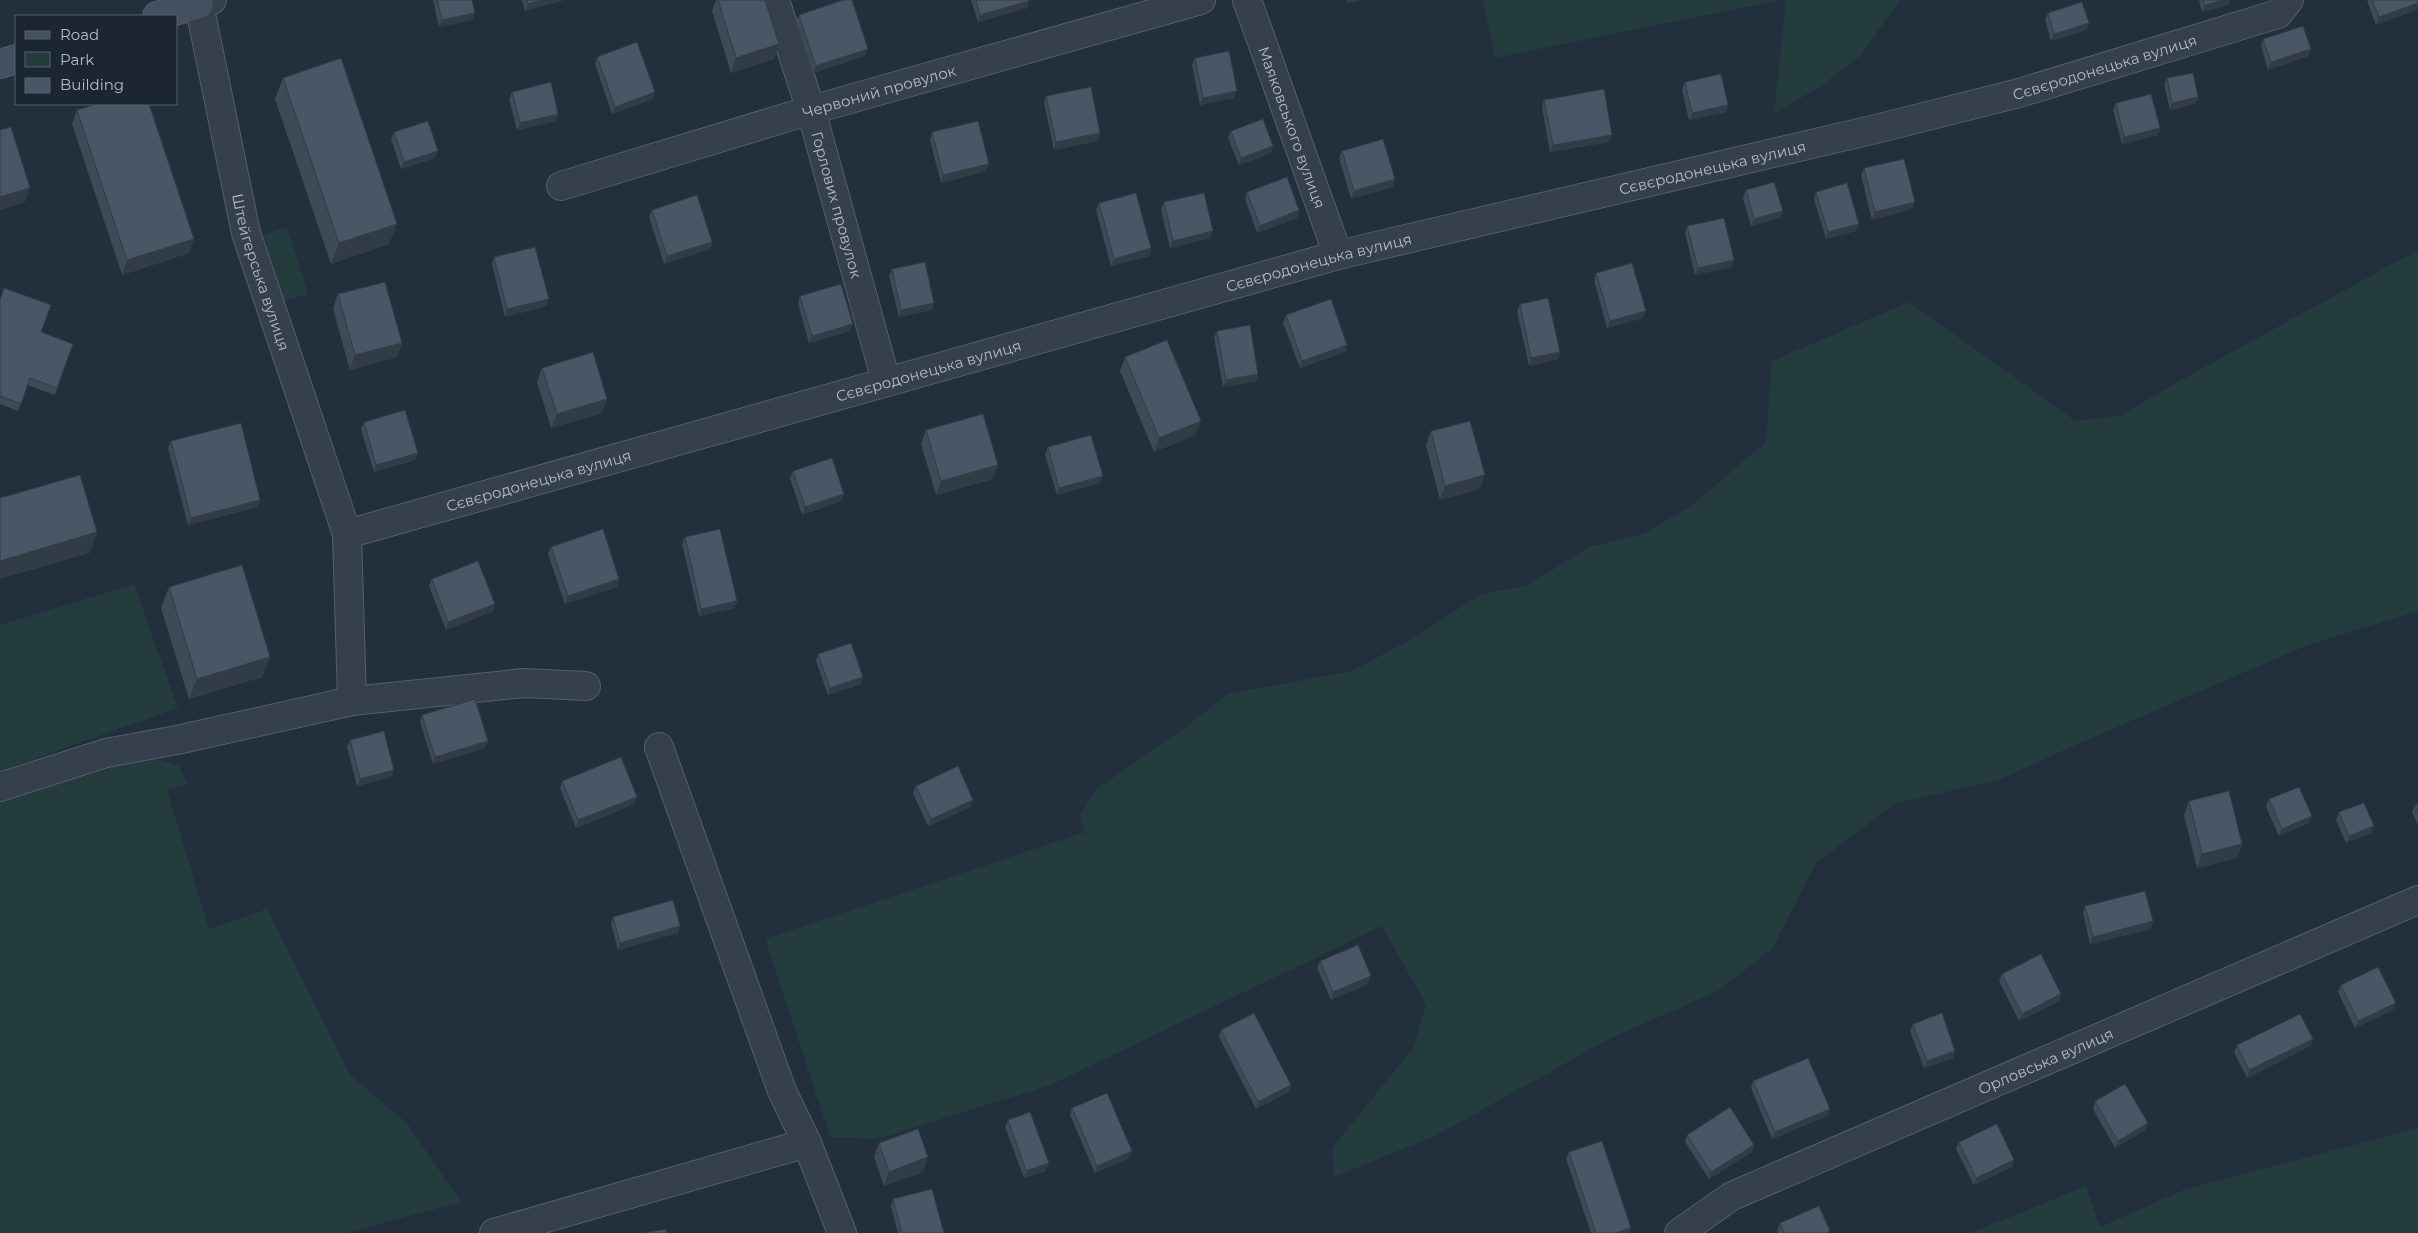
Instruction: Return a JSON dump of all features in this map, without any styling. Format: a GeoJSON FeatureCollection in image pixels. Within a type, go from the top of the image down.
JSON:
{"type":"FeatureCollection","features":[{"type":"Feature","properties":{"kind":"street","name":"Горлових провулок"},"geometry":{"type":"LineString","coordinates":[[774,0],[811,110],[886,381]]}},
{"type":"Feature","properties":{"kind":"street","name":"Червоний провулок"},"geometry":{"type":"LineString","coordinates":[[560,186],[811,110],[1201,0]]}},
{"type":"Feature","properties":{"kind":"street","name":"Маяковського вулиця"},"geometry":{"type":"LineString","coordinates":[[1247,0],[1338,256]]}},
{"type":"Feature","properties":{"kind":"street","name":"Сєвєродонецька вулиця"},"geometry":{"type":"LineString","coordinates":[[347,534],[886,381],[1338,256],[1871,130],[2019,93],[2278,14],[2289,0]]}},
{"type":"Feature","properties":{"kind":"street"},"geometry":{"type":"LineString","coordinates":[[166,9],[205,2]]}},
{"type":"Feature","properties":{"kind":"street","name":"Штейгерська вулиця"},"geometry":{"type":"LineString","coordinates":[[205,2],[246,233],[347,534],[352,700]]}},
{"type":"Feature","properties":{"kind":"street"},"geometry":{"type":"LineString","coordinates":[[0,64],[15,59]]}},
{"type":"Feature","properties":{"kind":"street"},"geometry":{"type":"LineString","coordinates":[[0,787],[106,753],[177,740],[352,700],[524,683],[586,686]]}},
{"type":"Feature","properties":{"kind":"street"},"geometry":{"type":"LineString","coordinates":[[659,747],[782,1091],[807,1143],[842,1233]]}},
{"type":"Feature","properties":{"kind":"street","name":"Орловська вулиця"},"geometry":{"type":"LineString","coordinates":[[1680,1233],[1732,1196],[2418,900]]}},
{"type":"Feature","properties":{"kind":"street"},"geometry":{"type":"LineString","coordinates":[[494,1233],[807,1143]]}},
{"type":"Feature","properties":{"kind":"green space"},"geometry":{"type":"Polygon","coordinates":[[[1483,0],[1781,0],[1495,58],[1483,0]]]}},
{"type":"Feature","properties":{"kind":"green space"},"geometry":{"type":"Polygon","coordinates":[[[1786,0],[1900,0],[1861,55],[1820,87],[1774,113],[1786,0]]]}},
{"type":"Feature","properties":{"kind":"green space"},"geometry":{"type":"Polygon","coordinates":[[[287,227],[308,294],[284,301],[263,234],[287,227]]]}},
{"type":"Feature","properties":{"kind":"green space"},"geometry":{"type":"Polygon","coordinates":[[[2418,250],[2418,611],[2308,645],[1999,780],[1896,803],[1816,863],[1773,948],[1718,991],[1611,1038],[1435,1136],[1334,1177],[1332,1148],[1413,1048],[1426,1005],[1382,926],[1048,1086],[877,1139],[830,1137],[765,939],[1085,832],[1080,815],[1095,790],[1179,732],[1228,694],[1351,671],[1412,639],[1479,595],[1528,585],[1589,547],[1643,534],[1691,506],[1766,442],[1772,361],[1909,302],[2076,421],[2121,415],[2188,376],[2418,250]]]}},
{"type":"Feature","properties":{"kind":"green space"},"geometry":{"type":"Polygon","coordinates":[[[134,584],[178,708],[0,771],[0,625],[134,584]]]}},
{"type":"Feature","properties":{"kind":"green space"},"geometry":{"type":"Polygon","coordinates":[[[144,755],[179,766],[188,784],[167,790],[209,929],[267,909],[350,1075],[407,1123],[461,1202],[346,1233],[0,1233],[0,799],[144,755]]]}},
{"type":"Feature","properties":{"kind":"green space"},"geometry":{"type":"Polygon","coordinates":[[[2418,1128],[2418,1233],[1971,1233],[2086,1186],[2100,1227],[2186,1189],[2418,1128]]]}},
{"type":"Feature","properties":{"kind":"building"},"geometry":{"type":"Polygon","coordinates":[[[437,0],[472,0],[475,13],[442,20],[437,0]]]}},
{"type":"Feature","properties":{"kind":"building"},"geometry":{"type":"Polygon","coordinates":[[[527,0],[542,0],[528,4],[527,0]]]}},
{"type":"Feature","properties":{"kind":"building"},"geometry":{"type":"Polygon","coordinates":[[[718,0],[765,0],[779,44],[736,58],[718,0]]]}},
{"type":"Feature","properties":{"kind":"building"},"geometry":{"type":"Polygon","coordinates":[[[843,0],[852,0],[868,49],[816,66],[799,15],[843,0]]]}},
{"type":"Feature","properties":{"kind":"building"},"geometry":{"type":"Polygon","coordinates":[[[976,0],[1029,0],[1029,1],[980,15],[976,0]]]}},
{"type":"Feature","properties":{"kind":"building"},"geometry":{"type":"Polygon","coordinates":[[[2203,0],[2224,0],[2205,5],[2203,0]]]}},
{"type":"Feature","properties":{"kind":"building"},"geometry":{"type":"Polygon","coordinates":[[[2372,0],[2418,0],[2418,3],[2379,17],[2372,0]]]}},
{"type":"Feature","properties":{"kind":"building"},"geometry":{"type":"Polygon","coordinates":[[[2082,2],[2089,23],[2054,34],[2048,13],[2082,2]]]}},
{"type":"Feature","properties":{"kind":"building"},"geometry":{"type":"Polygon","coordinates":[[[2303,26],[2311,49],[2271,62],[2263,39],[2303,26]]]}},
{"type":"Feature","properties":{"kind":"building"},"geometry":{"type":"Polygon","coordinates":[[[637,42],[655,92],[615,107],[597,57],[637,42]]]}},
{"type":"Feature","properties":{"kind":"building"},"geometry":{"type":"Polygon","coordinates":[[[1229,51],[1237,91],[1203,98],[1195,58],[1229,51]]]}},
{"type":"Feature","properties":{"kind":"building"},"geometry":{"type":"Polygon","coordinates":[[[341,58],[397,224],[339,243],[283,78],[341,58]]]}},
{"type":"Feature","properties":{"kind":"building"},"geometry":{"type":"Polygon","coordinates":[[[2193,73],[2198,97],[2172,103],[2167,78],[2193,73]]]}},
{"type":"Feature","properties":{"kind":"building"},"geometry":{"type":"Polygon","coordinates":[[[1721,74],[1728,105],[1692,113],[1685,82],[1721,74]]]}},
{"type":"Feature","properties":{"kind":"building"},"geometry":{"type":"Polygon","coordinates":[[[551,82],[558,114],[520,123],[512,92],[551,82]]]}},
{"type":"Feature","properties":{"kind":"building"},"geometry":{"type":"Polygon","coordinates":[[[1091,87],[1100,133],[1056,142],[1046,96],[1091,87]]]}},
{"type":"Feature","properties":{"kind":"building"},"geometry":{"type":"Polygon","coordinates":[[[1604,89],[1612,135],[1553,145],[1544,100],[1604,89]]]}},
{"type":"Feature","properties":{"kind":"building"},"geometry":{"type":"Polygon","coordinates":[[[2151,94],[2160,128],[2124,137],[2116,103],[2151,94]]]}},
{"type":"Feature","properties":{"kind":"building"},"geometry":{"type":"Polygon","coordinates":[[[94,105],[149,105],[194,239],[127,260],[77,110],[94,105]]]}},
{"type":"Feature","properties":{"kind":"building"},"geometry":{"type":"Polygon","coordinates":[[[1263,119],[1273,146],[1241,158],[1231,131],[1263,119]]]}},
{"type":"Feature","properties":{"kind":"building"},"geometry":{"type":"Polygon","coordinates":[[[428,121],[438,151],[404,162],[394,132],[428,121]]]}},
{"type":"Feature","properties":{"kind":"building"},"geometry":{"type":"Polygon","coordinates":[[[978,121],[989,164],[943,175],[932,132],[978,121]]]}},
{"type":"Feature","properties":{"kind":"building"},"geometry":{"type":"Polygon","coordinates":[[[11,127],[30,188],[0,197],[0,130],[11,127]]]}},
{"type":"Feature","properties":{"kind":"building"},"geometry":{"type":"Polygon","coordinates":[[[1383,139],[1395,179],[1354,191],[1342,151],[1383,139]]]}},
{"type":"Feature","properties":{"kind":"building"},"geometry":{"type":"Polygon","coordinates":[[[1904,159],[1915,202],[1875,212],[1864,168],[1904,159]]]}},
{"type":"Feature","properties":{"kind":"building"},"geometry":{"type":"Polygon","coordinates":[[[1287,177],[1299,210],[1260,226],[1247,192],[1287,177]]]}},
{"type":"Feature","properties":{"kind":"building"},"geometry":{"type":"Polygon","coordinates":[[[1774,182],[1783,211],[1754,219],[1746,190],[1774,182]]]}},
{"type":"Feature","properties":{"kind":"building"},"geometry":{"type":"Polygon","coordinates":[[[1847,183],[1859,224],[1828,232],[1816,192],[1847,183]]]}},
{"type":"Feature","properties":{"kind":"building"},"geometry":{"type":"Polygon","coordinates":[[[1136,193],[1151,248],[1114,259],[1099,203],[1136,193]]]}},
{"type":"Feature","properties":{"kind":"building"},"geometry":{"type":"Polygon","coordinates":[[[1204,193],[1213,231],[1173,241],[1164,202],[1204,193]]]}},
{"type":"Feature","properties":{"kind":"building"},"geometry":{"type":"Polygon","coordinates":[[[697,195],[712,242],[667,256],[652,210],[697,195]]]}},
{"type":"Feature","properties":{"kind":"building"},"geometry":{"type":"Polygon","coordinates":[[[1724,218],[1734,260],[1698,268],[1687,226],[1724,218]]]}},
{"type":"Feature","properties":{"kind":"building"},"geometry":{"type":"Polygon","coordinates":[[[535,247],[549,299],[507,309],[494,257],[535,247]]]}},
{"type":"Feature","properties":{"kind":"building"},"geometry":{"type":"Polygon","coordinates":[[[925,262],[934,303],[901,310],[892,269],[925,262]]]}},
{"type":"Feature","properties":{"kind":"building"},"geometry":{"type":"Polygon","coordinates":[[[1632,263],[1646,311],[1610,321],[1596,273],[1632,263]]]}},
{"type":"Feature","properties":{"kind":"building"},"geometry":{"type":"Polygon","coordinates":[[[385,282],[402,343],[355,355],[338,294],[385,282]]]}},
{"type":"Feature","properties":{"kind":"building"},"geometry":{"type":"Polygon","coordinates":[[[841,284],[853,324],[812,336],[800,296],[841,284]]]}},
{"type":"Feature","properties":{"kind":"building"},"geometry":{"type":"Polygon","coordinates":[[[4,288],[51,305],[41,332],[73,344],[57,388],[30,378],[21,404],[0,396],[0,300],[4,288]]]}},
{"type":"Feature","properties":{"kind":"building"},"geometry":{"type":"Polygon","coordinates":[[[1548,298],[1560,352],[1531,358],[1520,304],[1548,298]]]}},
{"type":"Feature","properties":{"kind":"building"},"geometry":{"type":"Polygon","coordinates":[[[1331,299],[1347,345],[1302,361],[1286,315],[1331,299]]]}},
{"type":"Feature","properties":{"kind":"building"},"geometry":{"type":"Polygon","coordinates":[[[1250,325],[1258,374],[1226,380],[1217,331],[1250,325]]]}},
{"type":"Feature","properties":{"kind":"building"},"geometry":{"type":"Polygon","coordinates":[[[1167,340],[1201,421],[1159,438],[1125,357],[1167,340]]]}},
{"type":"Feature","properties":{"kind":"building"},"geometry":{"type":"Polygon","coordinates":[[[593,352],[607,399],[557,414],[542,368],[593,352]]]}},
{"type":"Feature","properties":{"kind":"building"},"geometry":{"type":"Polygon","coordinates":[[[405,410],[418,453],[376,465],[364,422],[405,410]]]}},
{"type":"Feature","properties":{"kind":"building"},"geometry":{"type":"Polygon","coordinates":[[[983,414],[998,465],[941,481],[926,430],[983,414]]]}},
{"type":"Feature","properties":{"kind":"building"},"geometry":{"type":"Polygon","coordinates":[[[1470,421],[1485,475],[1445,486],[1431,431],[1470,421]]]}},
{"type":"Feature","properties":{"kind":"building"},"geometry":{"type":"Polygon","coordinates":[[[241,423],[260,500],[191,518],[171,441],[241,423]]]}},
{"type":"Feature","properties":{"kind":"building"},"geometry":{"type":"Polygon","coordinates":[[[1091,435],[1103,476],[1059,488],[1048,447],[1091,435]]]}},
{"type":"Feature","properties":{"kind":"building"},"geometry":{"type":"Polygon","coordinates":[[[832,458],[844,494],[805,507],[793,471],[832,458]]]}},
{"type":"Feature","properties":{"kind":"building"},"geometry":{"type":"Polygon","coordinates":[[[80,475],[97,532],[0,561],[0,498],[80,475]]]}},
{"type":"Feature","properties":{"kind":"building"},"geometry":{"type":"Polygon","coordinates":[[[603,529],[619,579],[568,596],[551,547],[603,529]]]}},
{"type":"Feature","properties":{"kind":"building"},"geometry":{"type":"Polygon","coordinates":[[[720,529],[737,601],[701,609],[685,537],[720,529]]]}},
{"type":"Feature","properties":{"kind":"building"},"geometry":{"type":"Polygon","coordinates":[[[478,561],[495,604],[448,622],[432,579],[478,561]]]}},
{"type":"Feature","properties":{"kind":"building"},"geometry":{"type":"Polygon","coordinates":[[[242,565],[270,657],[197,679],[169,587],[242,565]]]}},
{"type":"Feature","properties":{"kind":"building"},"geometry":{"type":"Polygon","coordinates":[[[851,643],[863,677],[830,688],[818,654],[851,643]]]}},
{"type":"Feature","properties":{"kind":"building"},"geometry":{"type":"Polygon","coordinates":[[[475,699],[488,741],[435,757],[422,715],[475,699]]]}},
{"type":"Feature","properties":{"kind":"building"},"geometry":{"type":"Polygon","coordinates":[[[384,731],[394,770],[360,779],[350,740],[384,731]]]}},
{"type":"Feature","properties":{"kind":"building"},"geometry":{"type":"Polygon","coordinates":[[[621,757],[637,797],[578,820],[562,781],[621,757]]]}},
{"type":"Feature","properties":{"kind":"building"},"geometry":{"type":"Polygon","coordinates":[[[958,766],[973,800],[931,819],[916,786],[958,766]]]}},
{"type":"Feature","properties":{"kind":"building"},"geometry":{"type":"Polygon","coordinates":[[[2299,787],[2312,816],[2282,829],[2269,799],[2299,787]]]}},
{"type":"Feature","properties":{"kind":"building"},"geometry":{"type":"Polygon","coordinates":[[[2229,791],[2242,844],[2202,854],[2189,801],[2229,791]]]}},
{"type":"Feature","properties":{"kind":"building"},"geometry":{"type":"Polygon","coordinates":[[[2364,803],[2374,826],[2349,836],[2339,812],[2364,803]]]}},
{"type":"Feature","properties":{"kind":"building"},"geometry":{"type":"Polygon","coordinates":[[[2145,891],[2153,921],[2093,937],[2085,906],[2145,891]]]}},
{"type":"Feature","properties":{"kind":"building"},"geometry":{"type":"Polygon","coordinates":[[[673,900],[680,926],[620,943],[613,917],[673,900]]]}},
{"type":"Feature","properties":{"kind":"building"},"geometry":{"type":"Polygon","coordinates":[[[1358,945],[1371,976],[1333,992],[1320,961],[1358,945]]]}},
{"type":"Feature","properties":{"kind":"building"},"geometry":{"type":"Polygon","coordinates":[[[2041,954],[2061,994],[2022,1014],[2002,974],[2041,954]]]}},
{"type":"Feature","properties":{"kind":"building"},"geometry":{"type":"Polygon","coordinates":[[[2378,967],[2396,1003],[2358,1021],[2341,985],[2378,967]]]}},
{"type":"Feature","properties":{"kind":"building"},"geometry":{"type":"Polygon","coordinates":[[[1254,1013],[1291,1085],[1258,1102],[1221,1030],[1254,1013]]]}},
{"type":"Feature","properties":{"kind":"building"},"geometry":{"type":"Polygon","coordinates":[[[1942,1013],[1955,1051],[1927,1061],[1913,1024],[1942,1013]]]}},
{"type":"Feature","properties":{"kind":"building"},"geometry":{"type":"Polygon","coordinates":[[[2300,1014],[2313,1039],[2249,1070],[2237,1045],[2300,1014]]]}},
{"type":"Feature","properties":{"kind":"building"},"geometry":{"type":"Polygon","coordinates":[[[1808,1058],[1830,1109],[1775,1132],[1753,1081],[1808,1058]]]}},
{"type":"Feature","properties":{"kind":"building"},"geometry":{"type":"Polygon","coordinates":[[[2125,1084],[2148,1123],[2118,1141],[2095,1101],[2125,1084]]]}},
{"type":"Feature","properties":{"kind":"building"},"geometry":{"type":"Polygon","coordinates":[[[1107,1093],[1132,1151],[1097,1166],[1072,1108],[1107,1093]]]}},
{"type":"Feature","properties":{"kind":"building"},"geometry":{"type":"Polygon","coordinates":[[[1730,1107],[1754,1145],[1711,1172],[1687,1135],[1730,1107]]]}},
{"type":"Feature","properties":{"kind":"building"},"geometry":{"type":"Polygon","coordinates":[[[1030,1112],[1049,1163],[1026,1171],[1008,1120],[1030,1112]]]}},
{"type":"Feature","properties":{"kind":"building"},"geometry":{"type":"Polygon","coordinates":[[[1997,1124],[2014,1160],[1976,1178],[1959,1142],[1997,1124]]]}},
{"type":"Feature","properties":{"kind":"building"},"geometry":{"type":"Polygon","coordinates":[[[918,1129],[928,1157],[889,1172],[879,1143],[918,1129]]]}},
{"type":"Feature","properties":{"kind":"building"},"geometry":{"type":"Polygon","coordinates":[[[1602,1141],[1631,1228],[1615,1233],[1596,1233],[1569,1152],[1602,1141]]]}},
{"type":"Feature","properties":{"kind":"building"},"geometry":{"type":"Polygon","coordinates":[[[932,1189],[944,1233],[902,1233],[893,1199],[932,1189]]]}},
{"type":"Feature","properties":{"kind":"building"},"geometry":{"type":"Polygon","coordinates":[[[1819,1206],[1830,1231],[1826,1233],[1784,1233],[1780,1223],[1819,1206]]]}},
{"type":"Feature","properties":{"kind":"building"},"geometry":{"type":"Polygon","coordinates":[[[666,1229],[666,1233],[645,1233],[666,1229]]]}}]}
